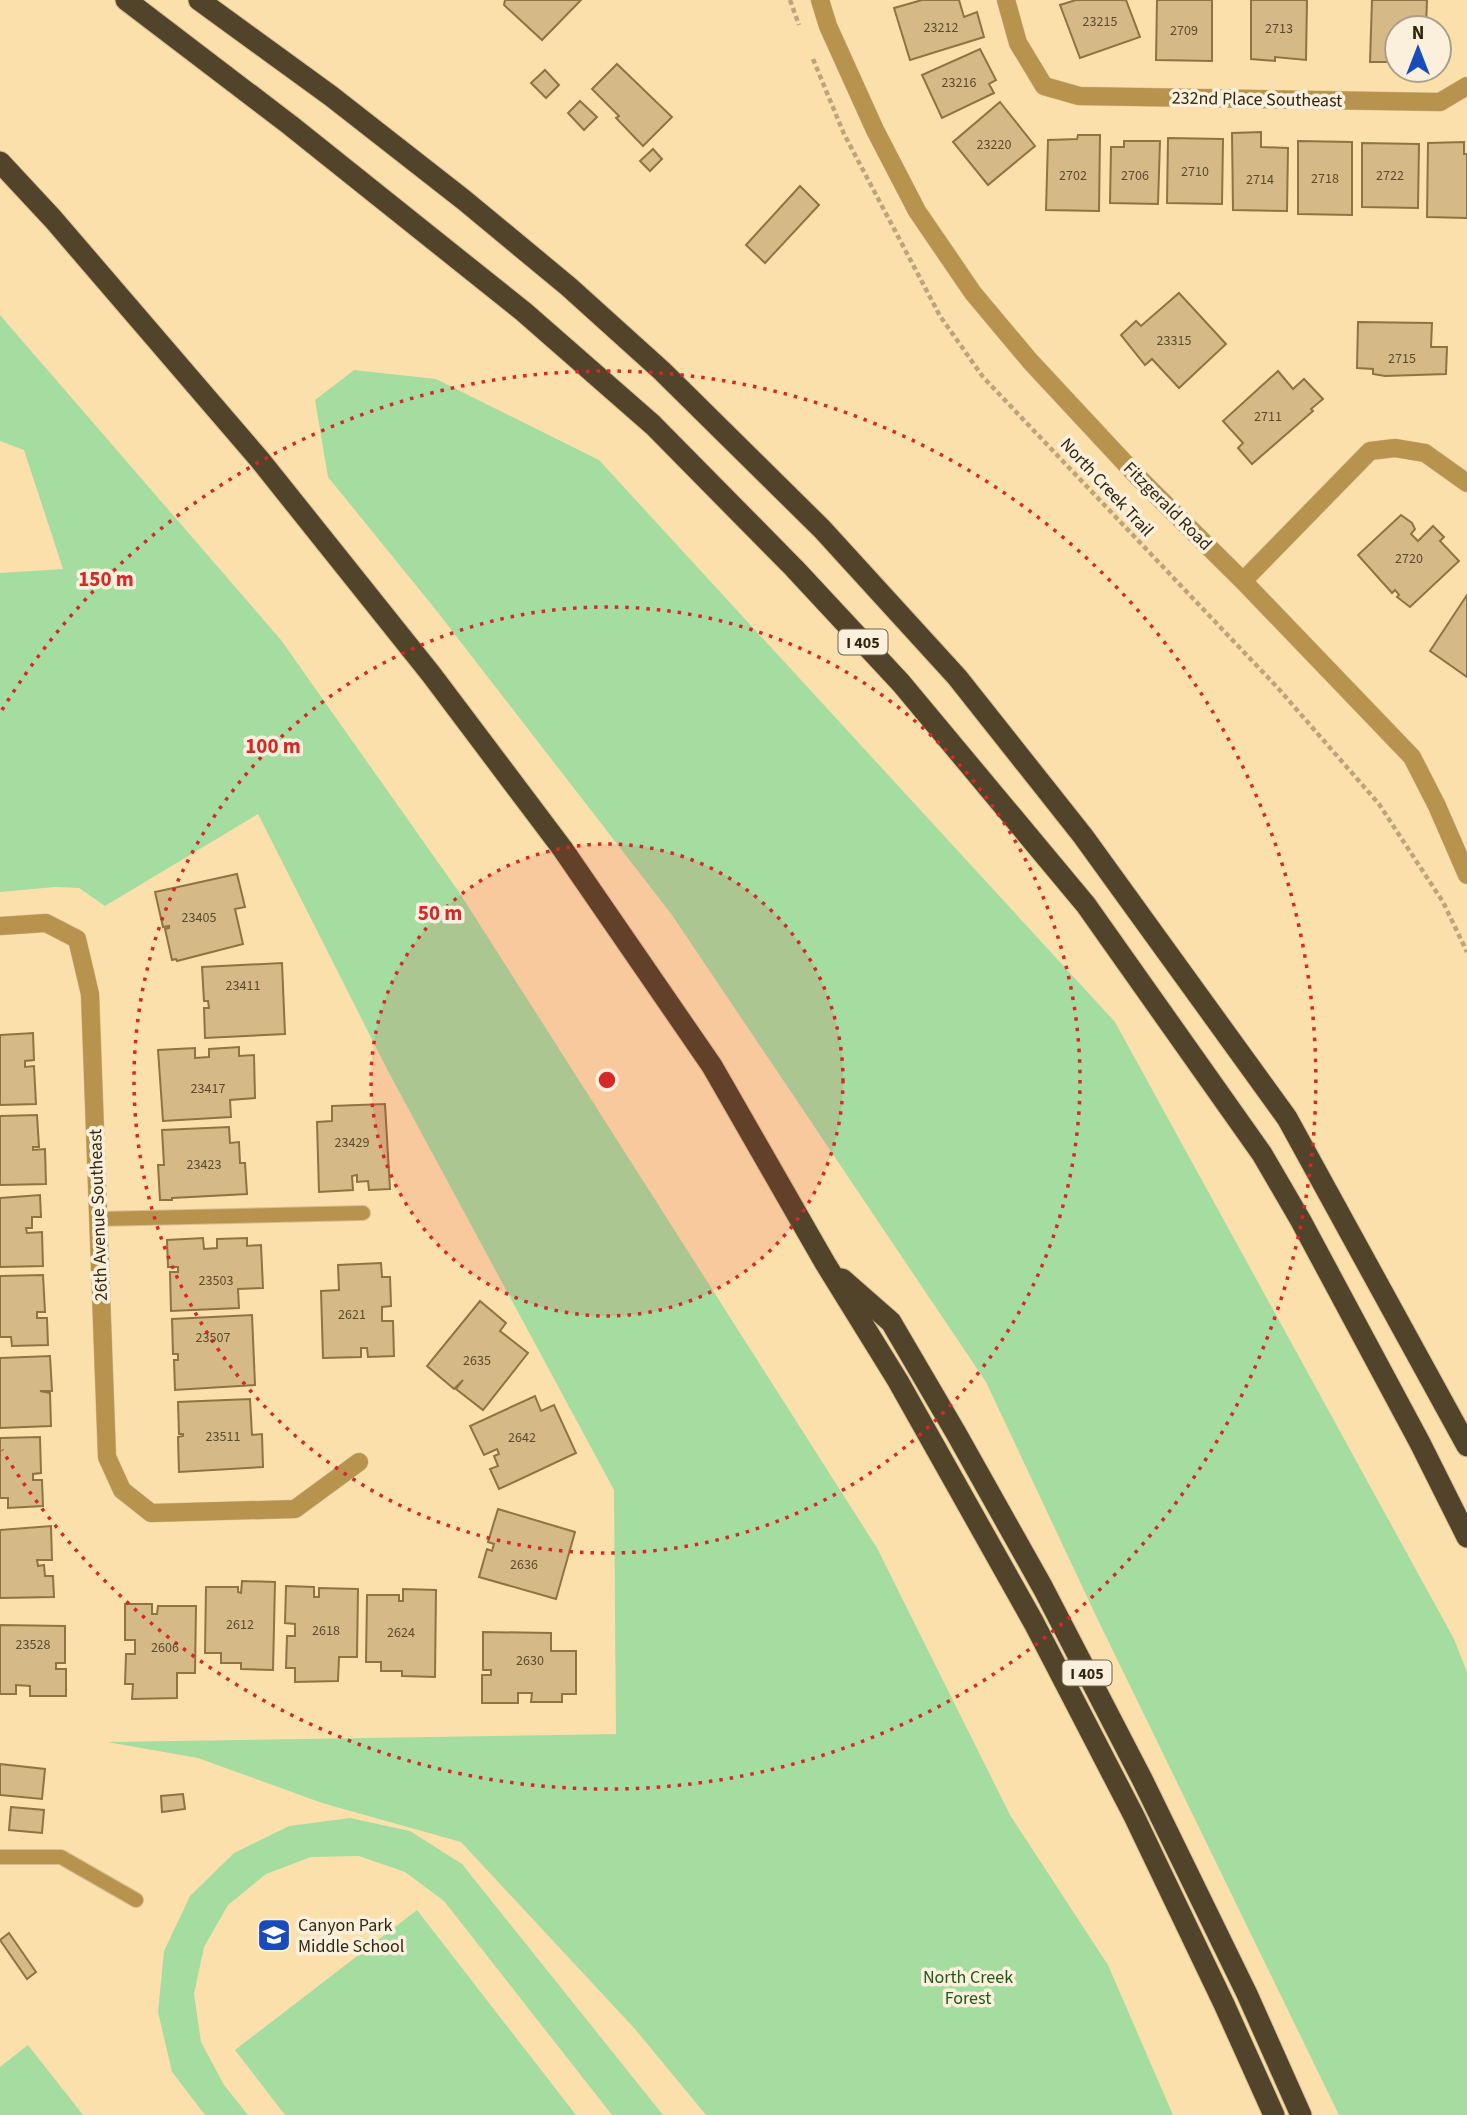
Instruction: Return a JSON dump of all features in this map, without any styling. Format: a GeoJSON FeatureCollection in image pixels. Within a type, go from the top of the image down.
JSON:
{"type":"FeatureCollection","features":[{"type":"Feature","properties":{"kind":"highway","name":"I 405"},"geometry":{"type":"LineString","coordinates":[[126,0],[290,125],[524,312],[653,425],[794,568],[901,683],[1086,905],[1262,1154],[1420,1443],[1467,1537]]}},
{"type":"Feature","properties":{"kind":"highway","name":"I 405"},"geometry":{"type":"LineString","coordinates":[[199,0],[331,96],[464,200],[569,287],[662,371],[822,529],[957,677],[1083,836],[1287,1118],[1467,1446]]}},
{"type":"Feature","properties":{"kind":"highway","name":"I 405"},"geometry":{"type":"LineString","coordinates":[[0,162],[53,219],[260,460],[430,674],[545,827],[712,1066],[825,1264],[898,1381],[1034,1623],[1140,1828],[1274,2115]]}},
{"type":"Feature","properties":{"kind":"highway","name":"I 405"},"geometry":{"type":"LineString","coordinates":[[825,1264],[891,1322],[969,1457],[1042,1588],[1142,1779],[1247,1994],[1301,2115]]}},
{"type":"Feature","properties":{"kind":"street","name":"Fitzgerald Road"},"geometry":{"type":"LineString","coordinates":[[820,0],[828,26],[875,130],[917,211],[973,293],[1030,361],[1128,467],[1243,581],[1412,757],[1466,872]]}},
{"type":"Feature","properties":{"kind":"street","name":"232nd Place Southeast"},"geometry":{"type":"LineString","coordinates":[[1006,0],[1018,43],[1044,86],[1079,96],[1440,102],[1467,86]]}},
{"type":"Feature","properties":{"kind":"street"},"geometry":{"type":"LineString","coordinates":[[1243,581],[1370,451],[1395,449],[1425,453],[1467,483]]}},
{"type":"Feature","properties":{"kind":"street","name":"26th Avenue Southeast"},"geometry":{"type":"LineString","coordinates":[[0,926],[46,923],[78,939],[90,994],[107,1457],[122,1490],[152,1513],[295,1509],[359,1462]]}},
{"type":"Feature","properties":{"kind":"lane"},"geometry":{"type":"LineString","coordinates":[[98,1219],[363,1213]]}},
{"type":"Feature","properties":{"kind":"lane"},"geometry":{"type":"LineString","coordinates":[[0,1857],[61,1857],[136,1900]]}},
{"type":"Feature","properties":{"kind":"path"},"geometry":{"type":"LineString","coordinates":[[790,0],[803,34]]}},
{"type":"Feature","properties":{"kind":"path","name":"North Creek Trail"},"geometry":{"type":"LineString","coordinates":[[808,47],[844,134],[940,316],[983,377],[1277,687],[1379,804],[1443,902],[1467,952]]}},
{"type":"Feature","properties":{"kind":"green space","name":"North Creek Forest"},"geometry":{"type":"Polygon","coordinates":[[[0,315],[281,640],[459,892],[877,1548],[1010,1815],[1108,1965],[1173,2115],[706,2115],[635,2029],[461,1842],[322,1803],[198,1758],[107,1742],[616,1734],[614,1490],[388,1071],[258,814],[105,906],[79,888],[55,887],[0,892],[0,573],[63,569],[24,450],[0,441],[0,315]]]}},
{"type":"Feature","properties":{"kind":"green space"},"geometry":{"type":"Polygon","coordinates":[[[354,370],[436,379],[599,460],[1115,1022],[1454,1639],[1467,1672],[1467,2115],[1339,2115],[1097,1618],[986,1382],[672,915],[436,610],[328,477],[315,400],[354,370]]]}},
{"type":"Feature","properties":{"kind":"green space"},"geometry":{"type":"Polygon","coordinates":[[[350,1818],[410,1831],[462,1864],[663,2115],[612,2115],[444,1901],[405,1872],[359,1856],[311,1857],[266,1874],[228,1905],[204,1947],[194,1994],[201,2042],[224,2085],[248,2115],[205,2115],[172,2072],[158,2012],[164,1951],[190,1896],[234,1853],[289,1826],[350,1818]]]}},
{"type":"Feature","properties":{"kind":"green space"},"geometry":{"type":"Polygon","coordinates":[[[417,1910],[576,2115],[285,2115],[235,2050],[417,1910]]]}},
{"type":"Feature","properties":{"kind":"green space"},"geometry":{"type":"Polygon","coordinates":[[[28,2045],[83,2115],[0,2115],[0,2067],[28,2045]]]}},
{"type":"Feature","properties":{"kind":"building"},"geometry":{"type":"Polygon","coordinates":[[[505,0],[581,0],[542,40],[504,5],[505,0]]]}},
{"type":"Feature","properties":{"kind":"building"},"geometry":{"type":"Polygon","coordinates":[[[922,0],[959,0],[964,17],[977,12],[984,37],[910,60],[894,8],[922,0]]]}},
{"type":"Feature","properties":{"kind":"building"},"geometry":{"type":"Polygon","coordinates":[[[1076,0],[1126,0],[1140,37],[1080,58],[1060,5],[1076,0]]]}},
{"type":"Feature","properties":{"kind":"building"},"geometry":{"type":"Polygon","coordinates":[[[1157,0],[1212,0],[1212,61],[1156,60],[1157,0]]]}},
{"type":"Feature","properties":{"kind":"building"},"geometry":{"type":"Polygon","coordinates":[[[1251,0],[1307,0],[1306,60],[1275,57],[1275,61],[1251,59],[1251,0]]]}},
{"type":"Feature","properties":{"kind":"building"},"geometry":{"type":"Polygon","coordinates":[[[1372,0],[1427,0],[1426,14],[1383,14],[1383,62],[1370,62],[1372,0]]]}},
{"type":"Feature","properties":{"kind":"building"},"geometry":{"type":"Polygon","coordinates":[[[980,49],[996,80],[989,84],[994,93],[942,118],[922,75],[980,49]]]}},
{"type":"Feature","properties":{"kind":"building"},"geometry":{"type":"Polygon","coordinates":[[[617,64],[672,117],[643,146],[616,118],[619,116],[592,89],[617,64]]]}},
{"type":"Feature","properties":{"kind":"building"},"geometry":{"type":"Polygon","coordinates":[[[545,70],[559,85],[546,98],[531,83],[545,70]]]}},
{"type":"Feature","properties":{"kind":"building"},"geometry":{"type":"Polygon","coordinates":[[[580,101],[597,117],[584,130],[568,113],[580,101]]]}},
{"type":"Feature","properties":{"kind":"building"},"geometry":{"type":"Polygon","coordinates":[[[1000,102],[1035,146],[988,185],[953,142],[1000,102]]]}},
{"type":"Feature","properties":{"kind":"building"},"geometry":{"type":"Polygon","coordinates":[[[1261,132],[1261,147],[1288,148],[1287,211],[1233,210],[1232,133],[1261,132]]]}},
{"type":"Feature","properties":{"kind":"building"},"geometry":{"type":"Polygon","coordinates":[[[1078,135],[1100,135],[1099,211],[1046,210],[1048,140],[1077,139],[1078,135]]]}},
{"type":"Feature","properties":{"kind":"building"},"geometry":{"type":"Polygon","coordinates":[[[1168,138],[1223,139],[1222,204],[1167,203],[1168,138]]]}},
{"type":"Feature","properties":{"kind":"building"},"geometry":{"type":"Polygon","coordinates":[[[1124,141],[1160,141],[1158,204],[1110,203],[1111,147],[1124,147],[1124,141]]]}},
{"type":"Feature","properties":{"kind":"building"},"geometry":{"type":"Polygon","coordinates":[[[1298,141],[1352,142],[1352,215],[1298,214],[1298,141]]]}},
{"type":"Feature","properties":{"kind":"building"},"geometry":{"type":"Polygon","coordinates":[[[1464,142],[1464,154],[1467,154],[1467,218],[1427,217],[1428,143],[1464,142]]]}},
{"type":"Feature","properties":{"kind":"building"},"geometry":{"type":"Polygon","coordinates":[[[1362,143],[1419,144],[1418,208],[1362,207],[1362,143]]]}},
{"type":"Feature","properties":{"kind":"building"},"geometry":{"type":"Polygon","coordinates":[[[653,149],[662,159],[650,171],[640,161],[653,149]]]}},
{"type":"Feature","properties":{"kind":"building"},"geometry":{"type":"Polygon","coordinates":[[[800,186],[819,205],[765,263],[746,245],[800,186]]]}},
{"type":"Feature","properties":{"kind":"building"},"geometry":{"type":"Polygon","coordinates":[[[1179,293],[1226,344],[1179,388],[1152,359],[1145,365],[1121,335],[1136,321],[1141,326],[1179,293]]]}},
{"type":"Feature","properties":{"kind":"building"},"geometry":{"type":"Polygon","coordinates":[[[1358,322],[1432,323],[1431,347],[1447,347],[1446,374],[1385,376],[1373,374],[1373,369],[1357,368],[1358,322]]]}},
{"type":"Feature","properties":{"kind":"building"},"geometry":{"type":"Polygon","coordinates":[[[1278,371],[1293,389],[1304,379],[1323,399],[1252,464],[1238,448],[1243,443],[1223,421],[1278,371]]]}},
{"type":"Feature","properties":{"kind":"building"},"geometry":{"type":"Polygon","coordinates":[[[1401,515],[1412,523],[1415,529],[1411,534],[1418,541],[1433,526],[1444,537],[1440,541],[1459,561],[1410,607],[1397,597],[1399,595],[1395,590],[1392,593],[1358,555],[1401,515]]]}},
{"type":"Feature","properties":{"kind":"building"},"geometry":{"type":"Polygon","coordinates":[[[1467,595],[1467,677],[1430,651],[1467,595]]]}},
{"type":"Feature","properties":{"kind":"building"},"geometry":{"type":"Polygon","coordinates":[[[237,874],[245,907],[235,909],[243,944],[172,960],[165,929],[169,926],[163,927],[155,892],[237,874]]]}},
{"type":"Feature","properties":{"kind":"building"},"geometry":{"type":"Polygon","coordinates":[[[282,963],[285,1034],[205,1038],[204,1008],[209,1008],[208,1001],[204,1001],[202,967],[282,963]]]}},
{"type":"Feature","properties":{"kind":"building"},"geometry":{"type":"Polygon","coordinates":[[[33,1033],[34,1060],[25,1061],[25,1067],[34,1066],[36,1104],[0,1105],[0,1035],[33,1033]]]}},
{"type":"Feature","properties":{"kind":"building"},"geometry":{"type":"Polygon","coordinates":[[[239,1047],[239,1056],[254,1055],[255,1098],[230,1100],[231,1117],[163,1121],[158,1050],[195,1048],[195,1058],[209,1057],[209,1049],[239,1047]]]}},
{"type":"Feature","properties":{"kind":"building"},"geometry":{"type":"Polygon","coordinates":[[[385,1104],[390,1189],[369,1190],[368,1181],[357,1182],[357,1175],[352,1176],[353,1190],[319,1192],[317,1122],[332,1121],[332,1106],[385,1104]]]}},
{"type":"Feature","properties":{"kind":"building"},"geometry":{"type":"Polygon","coordinates":[[[37,1115],[39,1147],[33,1147],[33,1150],[45,1149],[46,1184],[0,1185],[0,1116],[37,1115]]]}},
{"type":"Feature","properties":{"kind":"building"},"geometry":{"type":"Polygon","coordinates":[[[229,1127],[230,1143],[239,1142],[240,1163],[245,1163],[247,1194],[160,1200],[158,1165],[164,1165],[162,1130],[229,1127]]]}},
{"type":"Feature","properties":{"kind":"building"},"geometry":{"type":"Polygon","coordinates":[[[40,1195],[41,1217],[32,1217],[32,1228],[26,1228],[27,1233],[42,1232],[43,1266],[0,1267],[0,1198],[40,1195]]]}},
{"type":"Feature","properties":{"kind":"building"},"geometry":{"type":"Polygon","coordinates":[[[203,1238],[204,1249],[217,1248],[217,1239],[247,1238],[247,1246],[261,1245],[263,1288],[238,1289],[239,1308],[171,1311],[170,1272],[178,1272],[178,1267],[168,1267],[167,1240],[203,1238]]]}},
{"type":"Feature","properties":{"kind":"building"},"geometry":{"type":"Polygon","coordinates":[[[381,1263],[382,1277],[390,1277],[391,1306],[382,1307],[382,1321],[393,1321],[394,1356],[368,1357],[367,1348],[361,1348],[361,1357],[323,1358],[321,1291],[339,1290],[338,1265],[381,1263]]]}},
{"type":"Feature","properties":{"kind":"building"},"geometry":{"type":"Polygon","coordinates":[[[43,1275],[45,1312],[37,1312],[37,1318],[47,1318],[48,1345],[12,1346],[11,1337],[0,1337],[0,1276],[43,1275]]]}},
{"type":"Feature","properties":{"kind":"building"},"geometry":{"type":"Polygon","coordinates":[[[480,1301],[506,1323],[500,1331],[528,1353],[483,1410],[456,1389],[463,1380],[454,1389],[427,1366],[480,1301]]]}},
{"type":"Feature","properties":{"kind":"building"},"geometry":{"type":"Polygon","coordinates":[[[252,1315],[255,1385],[175,1390],[174,1360],[178,1360],[178,1354],[173,1354],[172,1319],[252,1315]]]}},
{"type":"Feature","properties":{"kind":"building"},"geometry":{"type":"Polygon","coordinates":[[[50,1356],[52,1391],[40,1391],[50,1393],[51,1426],[0,1428],[0,1358],[50,1356]]]}},
{"type":"Feature","properties":{"kind":"building"},"geometry":{"type":"Polygon","coordinates":[[[535,1396],[541,1411],[554,1405],[576,1453],[499,1489],[490,1469],[498,1466],[494,1456],[499,1454],[497,1449],[484,1455],[470,1426],[535,1396]]]}},
{"type":"Feature","properties":{"kind":"building"},"geometry":{"type":"Polygon","coordinates":[[[250,1399],[252,1435],[262,1434],[263,1467],[179,1472],[178,1437],[183,1434],[179,1434],[178,1402],[250,1399]]]}},
{"type":"Feature","properties":{"kind":"building"},"geometry":{"type":"Polygon","coordinates":[[[40,1437],[41,1473],[33,1474],[33,1480],[42,1480],[43,1506],[8,1508],[8,1498],[0,1498],[0,1438],[40,1437]]]}},
{"type":"Feature","properties":{"kind":"building"},"geometry":{"type":"Polygon","coordinates":[[[498,1509],[575,1532],[556,1599],[479,1577],[487,1549],[492,1551],[494,1544],[488,1542],[498,1509]]]}},
{"type":"Feature","properties":{"kind":"building"},"geometry":{"type":"Polygon","coordinates":[[[51,1526],[52,1560],[37,1560],[38,1566],[44,1565],[45,1576],[53,1576],[54,1597],[0,1598],[0,1530],[51,1526]]]}},
{"type":"Feature","properties":{"kind":"building"},"geometry":{"type":"Polygon","coordinates":[[[242,1581],[275,1582],[273,1670],[241,1669],[241,1663],[221,1663],[221,1653],[205,1653],[206,1587],[238,1587],[238,1592],[241,1593],[242,1581]]]}},
{"type":"Feature","properties":{"kind":"building"},"geometry":{"type":"Polygon","coordinates":[[[286,1586],[314,1587],[314,1597],[319,1597],[319,1588],[358,1589],[357,1657],[339,1657],[338,1681],[295,1682],[295,1668],[286,1668],[287,1636],[295,1636],[295,1624],[285,1623],[286,1586]]]}},
{"type":"Feature","properties":{"kind":"building"},"geometry":{"type":"Polygon","coordinates":[[[403,1589],[436,1590],[435,1677],[402,1676],[402,1671],[381,1671],[381,1662],[366,1662],[367,1595],[399,1595],[399,1601],[403,1601],[403,1589]]]}},
{"type":"Feature","properties":{"kind":"building"},"geometry":{"type":"Polygon","coordinates":[[[125,1604],[152,1604],[152,1614],[157,1614],[158,1606],[196,1606],[195,1673],[177,1673],[177,1698],[132,1699],[133,1684],[125,1684],[126,1654],[135,1654],[135,1640],[125,1640],[125,1604]]]}},
{"type":"Feature","properties":{"kind":"building"},"geometry":{"type":"Polygon","coordinates":[[[0,1625],[65,1626],[65,1663],[56,1663],[56,1669],[66,1669],[66,1696],[30,1696],[30,1686],[16,1685],[16,1694],[0,1694],[0,1625]]]}},
{"type":"Feature","properties":{"kind":"building"},"geometry":{"type":"Polygon","coordinates":[[[483,1632],[551,1633],[551,1651],[576,1651],[576,1694],[562,1694],[562,1702],[531,1702],[532,1693],[518,1693],[518,1703],[482,1703],[482,1675],[491,1675],[491,1670],[483,1670],[483,1632]]]}},
{"type":"Feature","properties":{"kind":"building"},"geometry":{"type":"Polygon","coordinates":[[[0,1764],[45,1769],[42,1799],[0,1795],[0,1764]]]}},
{"type":"Feature","properties":{"kind":"building"},"geometry":{"type":"Polygon","coordinates":[[[183,1794],[185,1809],[162,1812],[161,1796],[183,1794]]]}},
{"type":"Feature","properties":{"kind":"building"},"geometry":{"type":"Polygon","coordinates":[[[11,1807],[44,1810],[42,1833],[9,1830],[11,1807]]]}},
{"type":"Feature","properties":{"kind":"building"},"geometry":{"type":"Polygon","coordinates":[[[9,1933],[36,1972],[27,1979],[0,1940],[9,1933]]]}},
{"type":"Feature","properties":{"kind":"place","name":"Canyon Park Middle School"},"geometry":{"type":"Point","coordinates":[274,1935]}}]}
